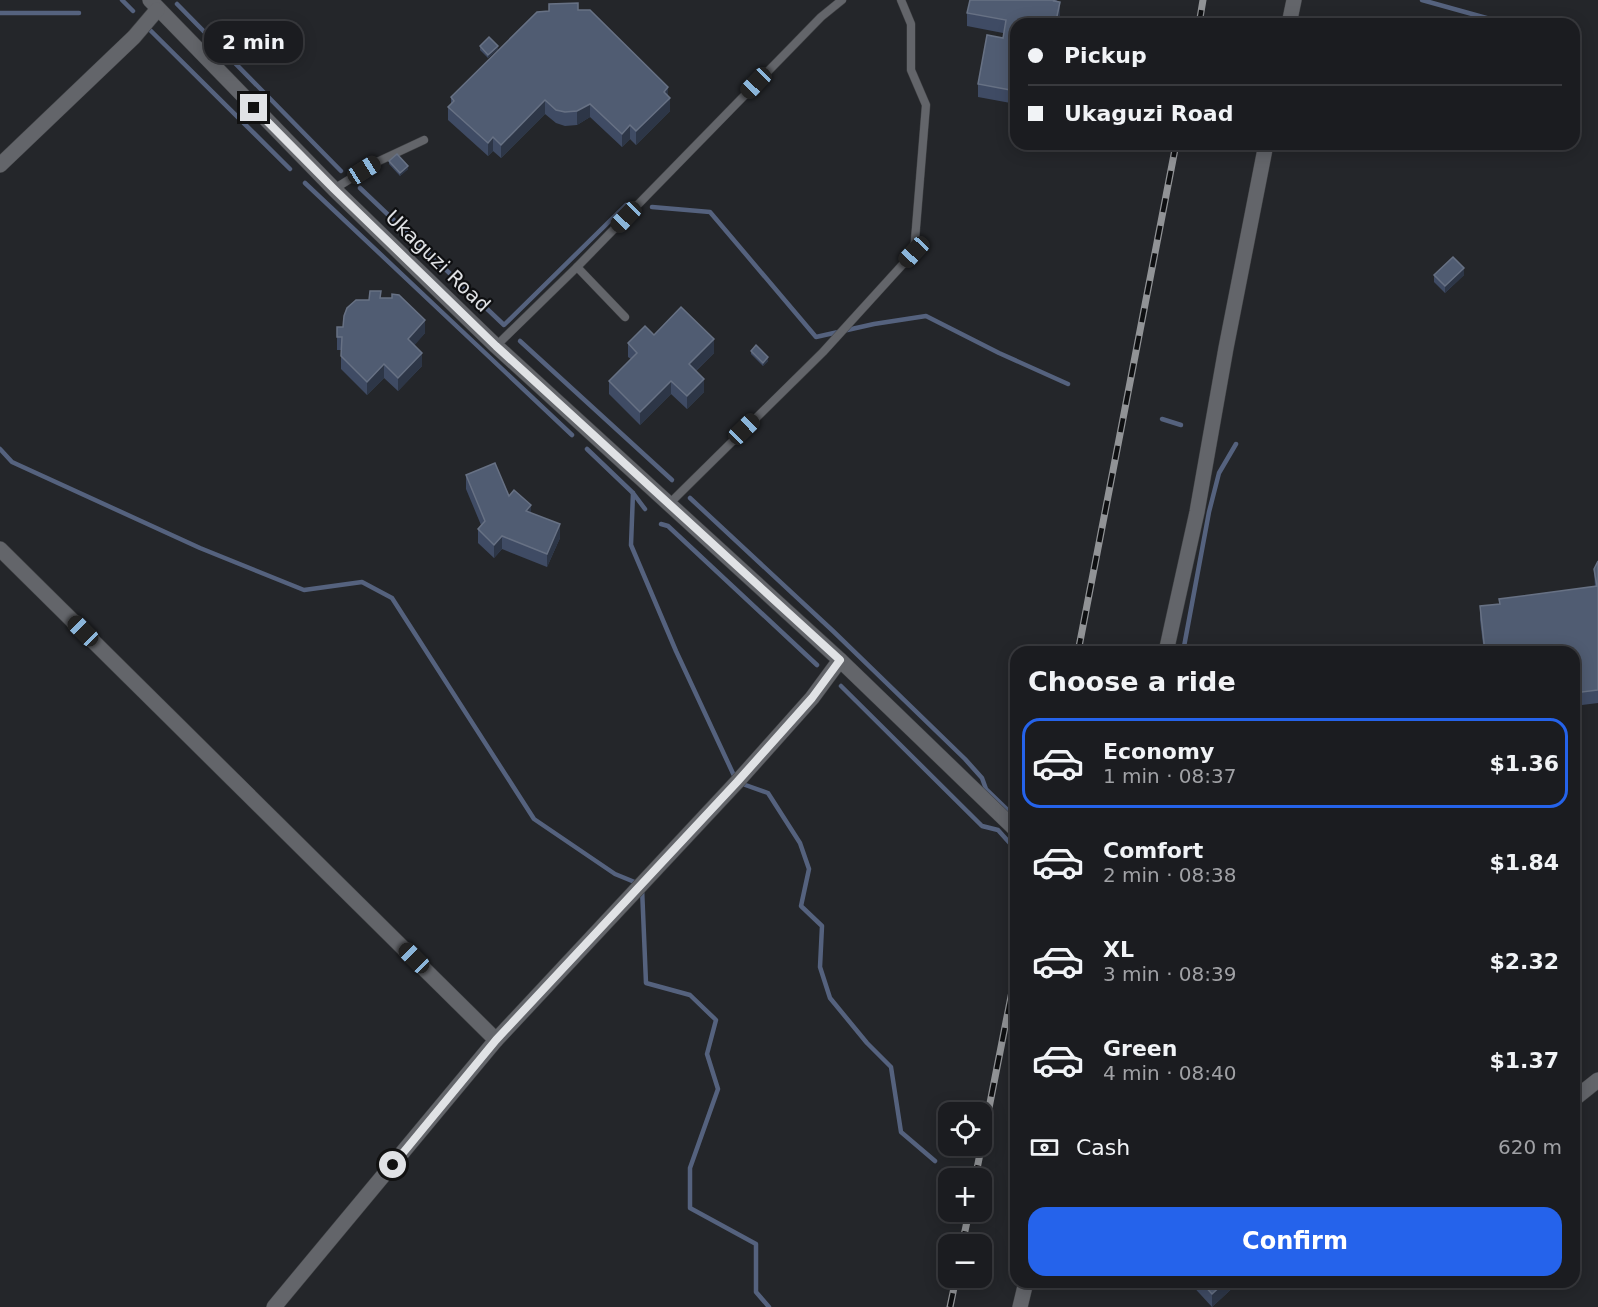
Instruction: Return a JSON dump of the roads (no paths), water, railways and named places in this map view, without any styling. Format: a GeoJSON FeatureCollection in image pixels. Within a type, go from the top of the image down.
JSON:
{"type":"FeatureCollection","features":[{"type":"Feature","properties":{"kind":"street"},"geometry":{"type":"LineString","coordinates":[[1290,18],[1294,0]]}},
{"type":"Feature","properties":{"kind":"street","name":"Ukaguzi Road"},"geometry":{"type":"LineString","coordinates":[[156,5],[334,189],[496,346],[840,660],[1010,824]]}},
{"type":"Feature","properties":{"kind":"street"},"geometry":{"type":"LineString","coordinates":[[0,165],[134,37],[156,5]]}},
{"type":"Feature","properties":{"kind":"street"},"geometry":{"type":"LineString","coordinates":[[1167,646],[1197,513],[1265,150]]}},
{"type":"Feature","properties":{"kind":"street"},"geometry":{"type":"LineString","coordinates":[[0,549],[496,1040]]}},
{"type":"Feature","properties":{"kind":"street"},"geometry":{"type":"LineString","coordinates":[[274,1307],[496,1040],[737,782],[812,698],[840,660]]}},
{"type":"Feature","properties":{"kind":"street"},"geometry":{"type":"LineString","coordinates":[[1580,1094],[1598,1080]]}},
{"type":"Feature","properties":{"kind":"street"},"geometry":{"type":"LineString","coordinates":[[1020,1307],[1025,1288]]}},
{"type":"Feature","properties":{"kind":"lane"},"geometry":{"type":"LineString","coordinates":[[496,346],[577,267],[821,17],[842,0]]}},
{"type":"Feature","properties":{"kind":"lane"},"geometry":{"type":"LineString","coordinates":[[669,504],[823,352],[914,252],[926,105],[911,70],[910,24],[901,0]]}},
{"type":"Feature","properties":{"kind":"lane"},"geometry":{"type":"LineString","coordinates":[[334,189],[379,161],[424,140]]}},
{"type":"Feature","properties":{"kind":"lane"},"geometry":{"type":"LineString","coordinates":[[577,267],[625,317]]}},
{"type":"Feature","properties":{"kind":"waterway"},"geometry":{"type":"LineString","coordinates":[[122,0],[133,11]]}},
{"type":"Feature","properties":{"kind":"waterway"},"geometry":{"type":"LineString","coordinates":[[1422,0],[1486,18]]}},
{"type":"Feature","properties":{"kind":"waterway"},"geometry":{"type":"LineString","coordinates":[[177,4],[341,171]]}},
{"type":"Feature","properties":{"kind":"waterway"},"geometry":{"type":"LineString","coordinates":[[0,13],[79,13]]}},
{"type":"Feature","properties":{"kind":"waterway"},"geometry":{"type":"LineString","coordinates":[[149,29],[290,169]]}},
{"type":"Feature","properties":{"kind":"waterway"},"geometry":{"type":"LineString","coordinates":[[305,183],[572,435]]}},
{"type":"Feature","properties":{"kind":"waterway"},"geometry":{"type":"LineString","coordinates":[[360,188],[504,325],[626,205]]}},
{"type":"Feature","properties":{"kind":"waterway"},"geometry":{"type":"LineString","coordinates":[[652,207],[710,212],[816,337],[874,324],[926,316],[999,353],[1068,384]]}},
{"type":"Feature","properties":{"kind":"waterway"},"geometry":{"type":"LineString","coordinates":[[520,341],[672,480]]}},
{"type":"Feature","properties":{"kind":"waterway"},"geometry":{"type":"LineString","coordinates":[[1162,419],[1181,425]]}},
{"type":"Feature","properties":{"kind":"waterway"},"geometry":{"type":"LineString","coordinates":[[1184,646],[1209,512],[1219,473],[1236,444]]}},
{"type":"Feature","properties":{"kind":"waterway"},"geometry":{"type":"LineString","coordinates":[[0,449],[12,462],[200,548],[304,590],[362,582],[392,598],[534,819],[615,874],[637,883]]}},
{"type":"Feature","properties":{"kind":"waterway"},"geometry":{"type":"LineString","coordinates":[[587,449],[633,493],[645,509]]}},
{"type":"Feature","properties":{"kind":"waterway"},"geometry":{"type":"LineString","coordinates":[[633,493],[631,545],[676,651],[737,782],[768,793],[800,843],[809,869],[801,906],[822,926],[820,967],[830,998],[867,1043],[891,1067],[901,1132],[935,1161]]}},
{"type":"Feature","properties":{"kind":"waterway"},"geometry":{"type":"LineString","coordinates":[[690,498],[833,631],[965,759],[982,778],[986,789],[1010,812]]}},
{"type":"Feature","properties":{"kind":"waterway"},"geometry":{"type":"LineString","coordinates":[[661,524],[668,526],[817,665]]}},
{"type":"Feature","properties":{"kind":"waterway"},"geometry":{"type":"LineString","coordinates":[[841,686],[982,826],[998,830],[1010,843]]}},
{"type":"Feature","properties":{"kind":"waterway"},"geometry":{"type":"LineString","coordinates":[[642,888],[646,983],[690,995],[716,1020],[707,1054],[718,1089],[690,1168],[690,1208],[756,1244],[756,1292],[769,1307]]}},
{"type":"Feature","properties":{"kind":"railway"},"geometry":{"type":"LineString","coordinates":[[1200,18],[1203,0]]}},
{"type":"Feature","properties":{"kind":"railway"},"geometry":{"type":"LineString","coordinates":[[1079,646],[1175,150]]}},
{"type":"Feature","properties":{"kind":"railway"},"geometry":{"type":"LineString","coordinates":[[977,1168],[1010,1001]]}},
{"type":"Feature","properties":{"kind":"railway"},"geometry":{"type":"LineString","coordinates":[[964,1234],[967,1222]]}},
{"type":"Feature","properties":{"kind":"railway"},"geometry":{"type":"LineString","coordinates":[[950,1307],[954,1288]]}}]}
